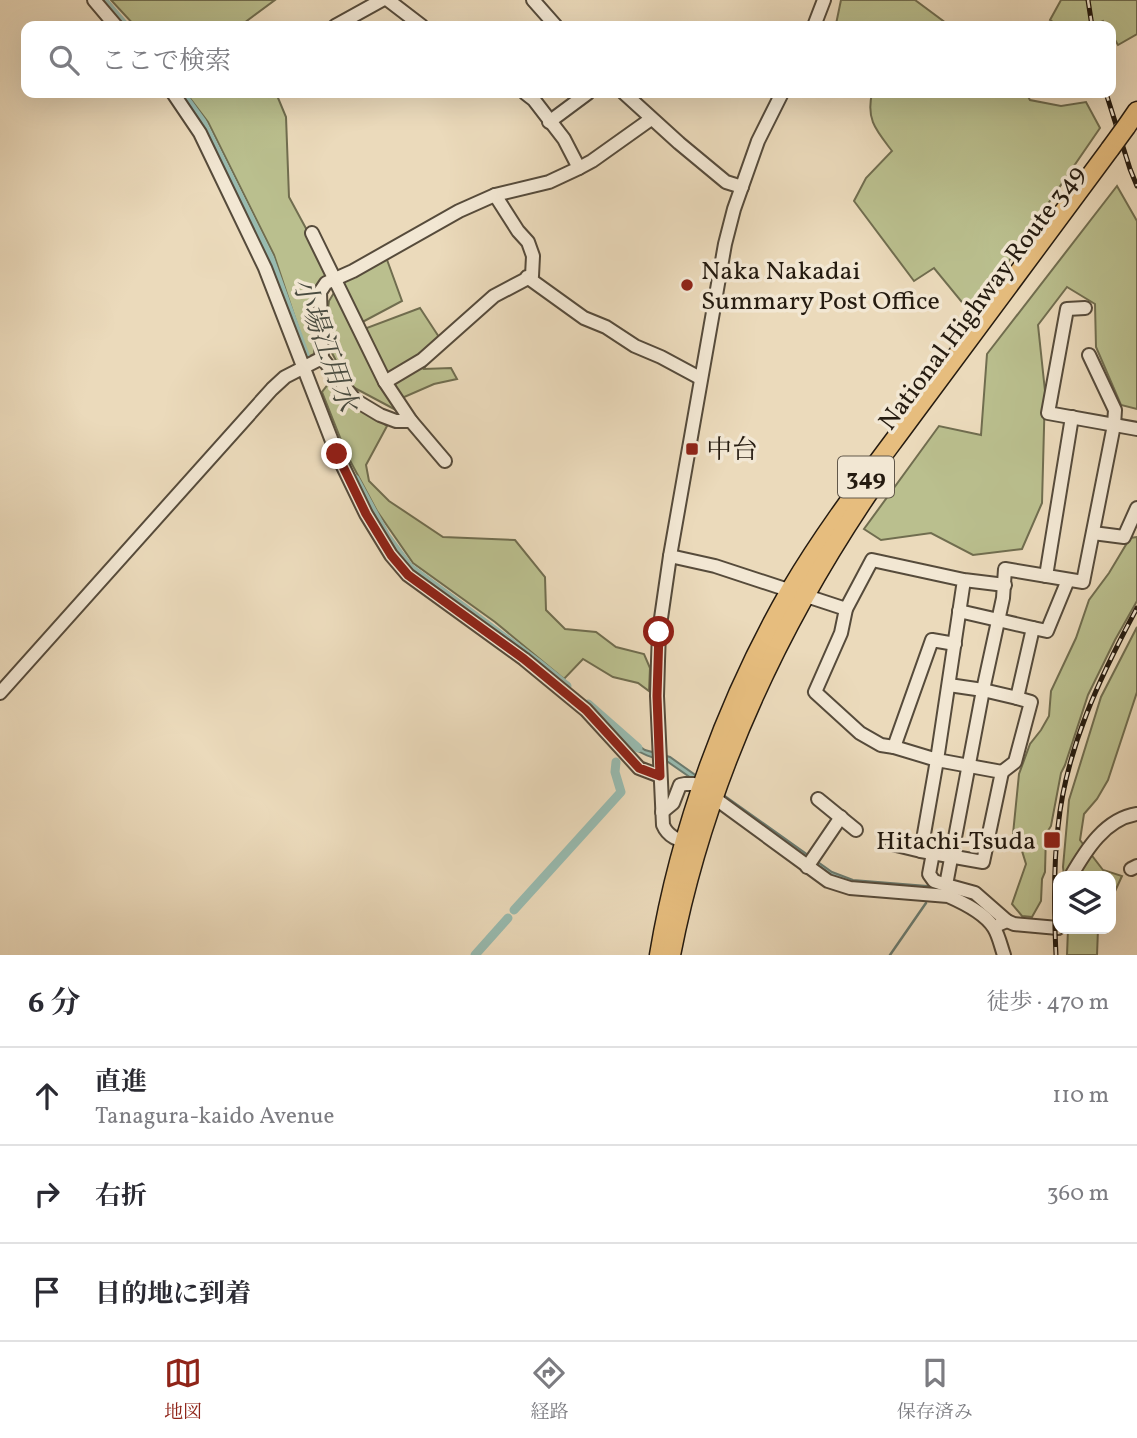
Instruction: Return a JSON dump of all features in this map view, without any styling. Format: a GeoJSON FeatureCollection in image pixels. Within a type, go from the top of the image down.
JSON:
{"type":"FeatureCollection","features":[{"type":"Feature","properties":{"kind":"highway","name":"National Highway Route 349"},"geometry":{"type":"LineString","coordinates":[[659,955],[670,896],[691,843],[727,721],[753,663],[798,592],[824,562],[870,491],[1131,132],[1137,111]]}},
{"type":"Feature","properties":{"kind":"highway","name":"National Highway Route 349"},"geometry":{"type":"LineString","coordinates":[[671,955],[691,843]]}},
{"type":"Feature","properties":{"kind":"street"},"geometry":{"type":"LineString","coordinates":[[94,0],[112,21]]}},
{"type":"Feature","properties":{"kind":"street"},"geometry":{"type":"LineString","coordinates":[[344,21],[382,0]]}},
{"type":"Feature","properties":{"kind":"street"},"geometry":{"type":"LineString","coordinates":[[388,0],[415,21]]}},
{"type":"Feature","properties":{"kind":"street"},"geometry":{"type":"LineString","coordinates":[[533,0],[552,21]]}},
{"type":"Feature","properties":{"kind":"street"},"geometry":{"type":"LineString","coordinates":[[816,21],[824,0]]}},
{"type":"Feature","properties":{"kind":"street"},"geometry":{"type":"LineString","coordinates":[[176,98],[200,133],[311,363],[337,454],[366,514],[391,555],[408,575],[524,659],[586,710],[639,768],[660,776]]}},
{"type":"Feature","properties":{"kind":"street"},"geometry":{"type":"LineString","coordinates":[[531,98],[564,139],[579,169]]}},
{"type":"Feature","properties":{"kind":"street"},"geometry":{"type":"LineString","coordinates":[[549,121],[581,98]]}},
{"type":"Feature","properties":{"kind":"street"},"geometry":{"type":"LineString","coordinates":[[629,98],[726,181],[742,187]]}},
{"type":"Feature","properties":{"kind":"street"},"geometry":{"type":"LineString","coordinates":[[691,843],[671,836],[663,825],[657,696],[659,632],[725,244],[734,209],[758,141],[780,98]]}},
{"type":"Feature","properties":{"kind":"street"},"geometry":{"type":"LineString","coordinates":[[311,363],[320,292],[326,283],[353,271],[459,211],[495,195],[549,182],[579,169],[651,119]]}},
{"type":"Feature","properties":{"kind":"street"},"geometry":{"type":"LineString","coordinates":[[385,382],[422,360],[494,296],[532,276],[533,256],[528,242],[495,195]]}},
{"type":"Feature","properties":{"kind":"street"},"geometry":{"type":"LineString","coordinates":[[312,233],[385,382],[411,421],[445,461]]}},
{"type":"Feature","properties":{"kind":"street"},"geometry":{"type":"LineString","coordinates":[[527,277],[584,318],[606,327],[635,346],[700,379]]}},
{"type":"Feature","properties":{"kind":"street"},"geometry":{"type":"LineString","coordinates":[[1085,308],[1067,309],[1048,414],[1137,429]]}},
{"type":"Feature","properties":{"kind":"street"},"geometry":{"type":"LineString","coordinates":[[946,885],[998,620],[1005,569],[1083,582],[1115,410],[1089,355]]}},
{"type":"Feature","properties":{"kind":"street"},"geometry":{"type":"LineString","coordinates":[[311,363],[355,400],[380,415],[396,421],[411,421]]}},
{"type":"Feature","properties":{"kind":"street"},"geometry":{"type":"LineString","coordinates":[[0,693],[272,389],[285,377],[311,363]]}},
{"type":"Feature","properties":{"kind":"street"},"geometry":{"type":"LineString","coordinates":[[1046,576],[1072,417]]}},
{"type":"Feature","properties":{"kind":"street"},"geometry":{"type":"LineString","coordinates":[[1093,533],[1124,537],[1137,508]]}},
{"type":"Feature","properties":{"kind":"street"},"geometry":{"type":"LineString","coordinates":[[670,556],[716,566],[846,609]]}},
{"type":"Feature","properties":{"kind":"street"},"geometry":{"type":"LineString","coordinates":[[1002,772],[937,760],[881,745],[860,733],[815,692],[841,633],[846,609],[872,561],[964,580],[1004,585]]}},
{"type":"Feature","properties":{"kind":"street"},"geometry":{"type":"LineString","coordinates":[[964,580],[937,760],[927,852],[929,874],[934,881],[975,893],[1007,921],[1053,928]]}},
{"type":"Feature","properties":{"kind":"street"},"geometry":{"type":"LineString","coordinates":[[959,611],[1047,631],[1068,580]]}},
{"type":"Feature","properties":{"kind":"street"},"geometry":{"type":"LineString","coordinates":[[1017,698],[1033,628]]}},
{"type":"Feature","properties":{"kind":"street"},"geometry":{"type":"LineString","coordinates":[[894,747],[932,640],[955,643]]}},
{"type":"Feature","properties":{"kind":"street"},"geometry":{"type":"LineString","coordinates":[[892,844],[983,862],[1002,772],[1015,762],[1031,702],[949,685]]}},
{"type":"Feature","properties":{"kind":"street"},"geometry":{"type":"LineString","coordinates":[[662,812],[673,803],[680,785],[694,784]]}},
{"type":"Feature","properties":{"kind":"street"},"geometry":{"type":"LineString","coordinates":[[817,799],[856,830]]}},
{"type":"Feature","properties":{"kind":"street"},"geometry":{"type":"LineString","coordinates":[[720,803],[811,863],[828,881],[850,888],[948,896],[978,912],[994,928],[1004,955]]}},
{"type":"Feature","properties":{"kind":"street"},"geometry":{"type":"LineString","coordinates":[[1074,871],[1107,827],[1137,814]]}},
{"type":"Feature","properties":{"kind":"street"},"geometry":{"type":"LineString","coordinates":[[811,863],[841,817]]}},
{"type":"Feature","properties":{"kind":"street"},"geometry":{"type":"LineString","coordinates":[[994,928],[1007,921]]}},
{"type":"Feature","properties":{"kind":"green space"},"geometry":{"type":"Polygon","coordinates":[[[111,0],[275,0],[247,21],[130,21],[111,0]]]}},
{"type":"Feature","properties":{"kind":"green space"},"geometry":{"type":"Polygon","coordinates":[[[841,0],[915,0],[943,21],[837,21],[841,0]]]}},
{"type":"Feature","properties":{"kind":"green space"},"geometry":{"type":"Polygon","coordinates":[[[1061,0],[1137,0],[1137,34],[1118,45],[1116,21],[1050,20],[1061,0]]]}},
{"type":"Feature","properties":{"kind":"green space"},"geometry":{"type":"Polygon","coordinates":[[[190,98],[278,98],[286,117],[289,197],[329,271],[316,289],[314,354],[308,357],[274,255],[208,122],[190,98]]]}},
{"type":"Feature","properties":{"kind":"green space"},"geometry":{"type":"Polygon","coordinates":[[[871,98],[1029,98],[1061,106],[1086,102],[1100,128],[984,297],[970,312],[934,268],[914,281],[854,201],[866,178],[892,151],[871,118],[871,98]]]}},
{"type":"Feature","properties":{"kind":"green space"},"geometry":{"type":"Polygon","coordinates":[[[1117,186],[1137,221],[1137,409],[1121,405],[1096,347],[1095,304],[1067,287],[1038,325],[1045,391],[1042,503],[1022,549],[973,555],[931,533],[881,540],[864,529],[939,426],[981,435],[987,354],[1117,186]]]}},
{"type":"Feature","properties":{"kind":"green space"},"geometry":{"type":"Polygon","coordinates":[[[386,257],[402,301],[353,327],[396,410],[349,385],[324,338],[329,301],[335,291],[346,280],[386,257]]]}},
{"type":"Feature","properties":{"kind":"green space"},"geometry":{"type":"Polygon","coordinates":[[[420,308],[439,337],[424,369],[451,368],[457,379],[434,384],[402,398],[384,374],[364,329],[420,308]]]}},
{"type":"Feature","properties":{"kind":"green space"},"geometry":{"type":"Polygon","coordinates":[[[333,378],[353,403],[387,426],[366,465],[369,481],[389,501],[443,537],[515,540],[545,577],[546,610],[565,629],[596,632],[616,647],[644,654],[650,668],[649,691],[638,683],[613,677],[583,659],[564,679],[495,622],[413,563],[377,511],[347,455],[322,392],[333,378]]]}},
{"type":"Feature","properties":{"kind":"green space"},"geometry":{"type":"Polygon","coordinates":[[[1137,537],[1137,601],[1088,695],[1061,773],[1051,826],[1046,834],[1041,901],[1032,917],[1022,916],[1012,904],[1026,864],[1013,834],[1019,774],[1030,744],[1049,716],[1051,691],[1076,638],[1089,600],[1130,538],[1137,537]]]}},
{"type":"Feature","properties":{"kind":"green space"},"geometry":{"type":"Polygon","coordinates":[[[1137,627],[1137,692],[1108,780],[1084,814],[1080,840],[1106,871],[1063,871],[1069,800],[1101,697],[1137,627]]]}},
{"type":"Feature","properties":{"kind":"green space"},"geometry":{"type":"Polygon","coordinates":[[[1116,874],[1122,876],[1116,889],[1116,874]]]}},
{"type":"Feature","properties":{"kind":"green space"},"geometry":{"type":"Polygon","coordinates":[[[1068,934],[1098,934],[1097,955],[1067,955],[1068,934]]]}},
{"type":"Feature","properties":{"kind":"water"},"geometry":{"type":"Polygon","coordinates":[[[632,741],[645,750],[670,757],[832,872],[853,880],[951,888],[950,893],[839,881],[668,762],[628,745],[632,741]]]}},
{"type":"Feature","properties":{"kind":"waterway","name":"小場江用水"},"geometry":{"type":"LineString","coordinates":[[103,0],[121,21]]}},
{"type":"Feature","properties":{"kind":"waterway","name":"小場江用水"},"geometry":{"type":"LineString","coordinates":[[185,98],[202,122],[270,259],[309,366]]}},
{"type":"Feature","properties":{"kind":"waterway","name":"小場江用水"},"geometry":{"type":"LineString","coordinates":[[355,479],[386,536],[409,567],[567,686]]}},
{"type":"Feature","properties":{"kind":"waterway","name":"小場江用水"},"geometry":{"type":"LineString","coordinates":[[588,704],[638,748]]}},
{"type":"Feature","properties":{"kind":"waterway"},"geometry":{"type":"LineString","coordinates":[[514,910],[621,792],[615,772],[616,762]]}},
{"type":"Feature","properties":{"kind":"waterway"},"geometry":{"type":"LineString","coordinates":[[890,955],[926,903]]}},
{"type":"Feature","properties":{"kind":"waterway"},"geometry":{"type":"LineString","coordinates":[[475,955],[508,918]]}},
{"type":"Feature","properties":{"kind":"railway"},"geometry":{"type":"LineString","coordinates":[[1088,0],[1091,21]]}},
{"type":"Feature","properties":{"kind":"railway"},"geometry":{"type":"LineString","coordinates":[[1108,98],[1137,186]]}},
{"type":"Feature","properties":{"kind":"railway"},"geometry":{"type":"LineString","coordinates":[[1056,955],[1055,859],[1062,798],[1087,714],[1110,660],[1137,608]]}},
{"type":"Feature","properties":{"kind":"place","name":"Naka Nakadai Summary Post Office"},"geometry":{"type":"Point","coordinates":[687,285]}},
{"type":"Feature","properties":{"kind":"place","name":"中台"},"geometry":{"type":"Point","coordinates":[692,449]}},
{"type":"Feature","properties":{"kind":"place","name":"Hitachi-Tsuda"},"geometry":{"type":"Point","coordinates":[1052,840]}},
{"type":"Feature","properties":{"kind":"route"},"geometry":{"type":"LineString","coordinates":[[337,454],[366,514],[391,555],[408,575],[524,659],[586,710],[639,768],[660,776],[657,696],[659,632]]}}]}
